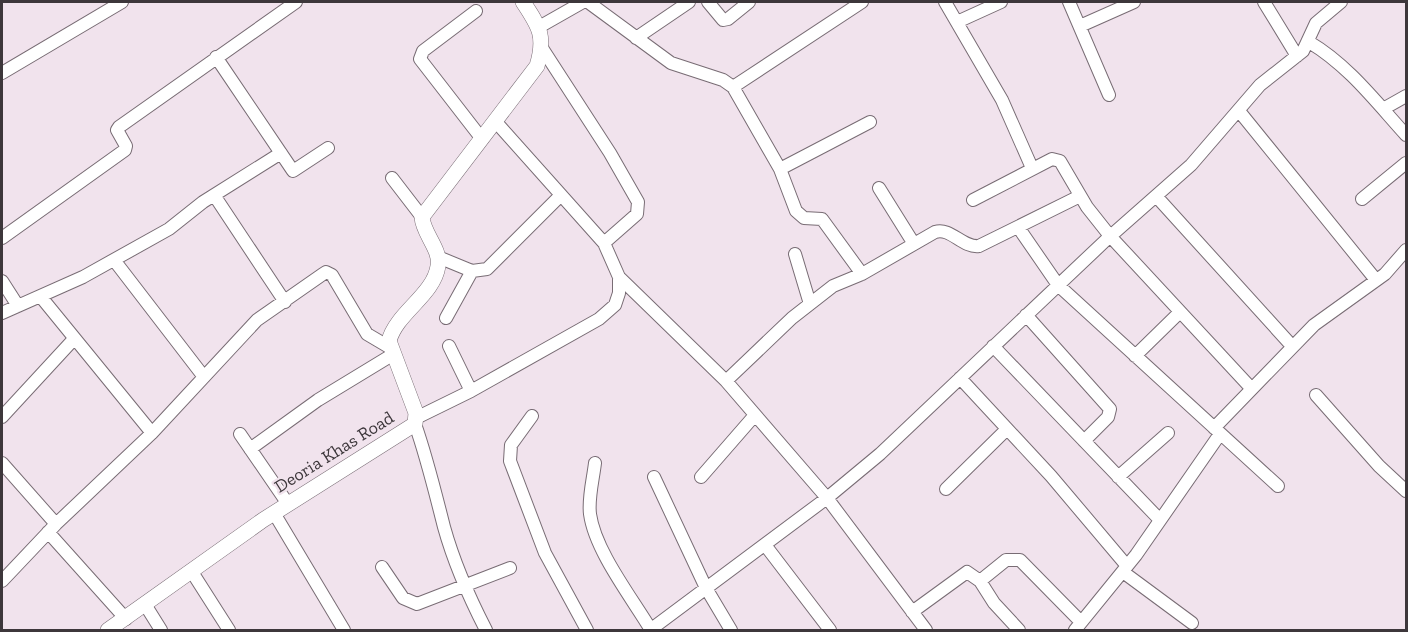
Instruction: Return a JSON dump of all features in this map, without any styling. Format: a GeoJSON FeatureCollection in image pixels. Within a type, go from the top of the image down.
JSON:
{"type":"FeatureCollection","features":[{"type":"Feature","properties":{"kind":"street"},"geometry":{"type":"LineString","coordinates":[[2,74],[122,2]]}},
{"type":"Feature","properties":{"kind":"street"},"geometry":{"type":"LineString","coordinates":[[2,238],[124,150],[126,146],[117,130],[119,127],[296,2]]}},
{"type":"Feature","properties":{"kind":"street"},"geometry":{"type":"LineString","coordinates":[[523,2],[538,27],[542,48],[610,153],[638,202],[637,214],[604,243]]}},
{"type":"Feature","properties":{"kind":"street"},"geometry":{"type":"LineString","coordinates":[[538,27],[583,2]]}},
{"type":"Feature","properties":{"kind":"street"},"geometry":{"type":"LineString","coordinates":[[588,2],[671,63],[723,80],[734,87],[780,169],[799,216],[822,219],[862,274]]}},
{"type":"Feature","properties":{"kind":"street"},"geometry":{"type":"LineString","coordinates":[[636,38],[689,2]]}},
{"type":"Feature","properties":{"kind":"street"},"geometry":{"type":"LineString","coordinates":[[708,2],[723,20],[728,19],[749,2]]}},
{"type":"Feature","properties":{"kind":"street"},"geometry":{"type":"LineString","coordinates":[[734,87],[862,2]]}},
{"type":"Feature","properties":{"kind":"street"},"geometry":{"type":"LineString","coordinates":[[945,2],[1002,100],[1032,168]]}},
{"type":"Feature","properties":{"kind":"street"},"geometry":{"type":"LineString","coordinates":[[957,22],[1001,2]]}},
{"type":"Feature","properties":{"kind":"street"},"geometry":{"type":"LineString","coordinates":[[1069,2],[1109,95]]}},
{"type":"Feature","properties":{"kind":"street"},"geometry":{"type":"LineString","coordinates":[[1080,26],[1134,2]]}},
{"type":"Feature","properties":{"kind":"street"},"geometry":{"type":"LineString","coordinates":[[1264,2],[1297,56]]}},
{"type":"Feature","properties":{"kind":"street"},"geometry":{"type":"LineString","coordinates":[[595,463],[589,504],[594,529],[601,546],[650,630],[674,615],[706,588],[827,498],[880,454],[1058,285],[1191,165],[1260,84],[1297,56],[1309,42],[1316,23],[1341,2]]}},
{"type":"Feature","properties":{"kind":"street"},"geometry":{"type":"LineString","coordinates":[[476,11],[423,51],[420,59],[482,139]]}},
{"type":"Feature","properties":{"kind":"street"},"geometry":{"type":"LineString","coordinates":[[1309,42],[1338,62],[1407,135]]}},
{"type":"Feature","properties":{"kind":"street"},"geometry":{"type":"LineString","coordinates":[[422,217],[527,81],[537,66],[542,48]]}},
{"type":"Feature","properties":{"kind":"street"},"geometry":{"type":"LineString","coordinates":[[216,57],[295,171],[328,148]]}},
{"type":"Feature","properties":{"kind":"street"},"geometry":{"type":"LineString","coordinates":[[1383,109],[1407,96]]}},
{"type":"Feature","properties":{"kind":"street"},"geometry":{"type":"LineString","coordinates":[[1239,111],[1376,280]]}},
{"type":"Feature","properties":{"kind":"street"},"geometry":{"type":"LineString","coordinates":[[496,122],[604,243],[619,278],[726,381],[827,498],[926,630]]}},
{"type":"Feature","properties":{"kind":"street"},"geometry":{"type":"LineString","coordinates":[[780,169],[870,122]]}},
{"type":"Feature","properties":{"kind":"street"},"geometry":{"type":"LineString","coordinates":[[2,314],[114,260],[169,229],[214,195],[281,153]]}},
{"type":"Feature","properties":{"kind":"street"},"geometry":{"type":"LineString","coordinates":[[973,200],[1032,168],[1057,159],[1110,237],[1251,388]]}},
{"type":"Feature","properties":{"kind":"street"},"geometry":{"type":"LineString","coordinates":[[1362,199],[1407,163]]}},
{"type":"Feature","properties":{"kind":"street"},"geometry":{"type":"LineString","coordinates":[[391,351],[390,335],[436,274],[438,257],[422,217],[392,178]]}},
{"type":"Feature","properties":{"kind":"street"},"geometry":{"type":"LineString","coordinates":[[879,188],[914,244]]}},
{"type":"Feature","properties":{"kind":"street"},"geometry":{"type":"LineString","coordinates":[[214,195],[285,302]]}},
{"type":"Feature","properties":{"kind":"street"},"geometry":{"type":"LineString","coordinates":[[438,257],[472,271],[480,272],[493,266],[561,195]]}},
{"type":"Feature","properties":{"kind":"street"},"geometry":{"type":"LineString","coordinates":[[726,381],[792,318],[833,286],[862,274],[940,230],[968,245],[979,246],[1080,196]]}},
{"type":"Feature","properties":{"kind":"street"},"geometry":{"type":"LineString","coordinates":[[1156,196],[1292,346]]}},
{"type":"Feature","properties":{"kind":"street"},"geometry":{"type":"LineString","coordinates":[[1018,227],[1058,285],[1278,486]]}},
{"type":"Feature","properties":{"kind":"street"},"geometry":{"type":"LineString","coordinates":[[980,581],[1006,560],[1020,560],[1078,626],[1125,569],[1160,520],[1217,431],[1251,388],[1321,319],[1376,280],[1407,250]]}},
{"type":"Feature","properties":{"kind":"street"},"geometry":{"type":"LineString","coordinates":[[795,254],[810,304]]}},
{"type":"Feature","properties":{"kind":"street"},"geometry":{"type":"LineString","coordinates":[[114,260],[204,377]]}},
{"type":"Feature","properties":{"kind":"street"},"geometry":{"type":"LineString","coordinates":[[446,318],[472,271]]}},
{"type":"Feature","properties":{"kind":"street"},"geometry":{"type":"LineString","coordinates":[[2,581],[52,528],[152,433],[257,320],[323,274],[330,273],[367,333],[391,351]]}},
{"type":"Feature","properties":{"kind":"street"},"geometry":{"type":"LineString","coordinates":[[486,630],[464,585],[444,528],[432,472],[416,421],[599,319],[615,305],[619,293],[619,278]]}},
{"type":"Feature","properties":{"kind":"street"},"geometry":{"type":"LineString","coordinates":[[2,281],[18,306]]}},
{"type":"Feature","properties":{"kind":"street"},"geometry":{"type":"LineString","coordinates":[[41,297],[73,340],[152,433]]}},
{"type":"Feature","properties":{"kind":"street"},"geometry":{"type":"LineString","coordinates":[[1135,356],[1180,312]]}},
{"type":"Feature","properties":{"kind":"street"},"geometry":{"type":"LineString","coordinates":[[1026,315],[1110,409],[1108,417],[1084,441]]}},
{"type":"Feature","properties":{"kind":"street"},"geometry":{"type":"LineString","coordinates":[[2,417],[73,340]]}},
{"type":"Feature","properties":{"kind":"street"},"geometry":{"type":"LineString","coordinates":[[449,346],[471,391]]}},
{"type":"Feature","properties":{"kind":"street"},"geometry":{"type":"LineString","coordinates":[[993,346],[1160,520]]}},
{"type":"Feature","properties":{"kind":"street"},"geometry":{"type":"LineString","coordinates":[[250,449],[391,351]]}},
{"type":"Feature","properties":{"kind":"street","name":"Deoria Khas Road"},"geometry":{"type":"LineString","coordinates":[[108,630],[146,606],[274,513],[416,421],[391,351]]}},
{"type":"Feature","properties":{"kind":"street"},"geometry":{"type":"LineString","coordinates":[[960,378],[1008,429],[1125,569],[1192,623]]}},
{"type":"Feature","properties":{"kind":"street"},"geometry":{"type":"LineString","coordinates":[[1316,395],[1379,466],[1407,491]]}},
{"type":"Feature","properties":{"kind":"street"},"geometry":{"type":"LineString","coordinates":[[701,477],[755,415]]}},
{"type":"Feature","properties":{"kind":"street"},"geometry":{"type":"LineString","coordinates":[[532,416],[512,445],[510,461],[545,553],[586,630]]}},
{"type":"Feature","properties":{"kind":"street"},"geometry":{"type":"LineString","coordinates":[[946,489],[1008,429]]}},
{"type":"Feature","properties":{"kind":"street"},"geometry":{"type":"LineString","coordinates":[[1118,477],[1168,433]]}},
{"type":"Feature","properties":{"kind":"street"},"geometry":{"type":"LineString","coordinates":[[240,434],[288,504]]}},
{"type":"Feature","properties":{"kind":"street"},"geometry":{"type":"LineString","coordinates":[[2,463],[126,620]]}},
{"type":"Feature","properties":{"kind":"street"},"geometry":{"type":"LineString","coordinates":[[654,477],[706,588],[731,630]]}},
{"type":"Feature","properties":{"kind":"street"},"geometry":{"type":"LineString","coordinates":[[274,513],[344,630]]}},
{"type":"Feature","properties":{"kind":"street"},"geometry":{"type":"LineString","coordinates":[[765,545],[830,630]]}},
{"type":"Feature","properties":{"kind":"street"},"geometry":{"type":"LineString","coordinates":[[382,567],[403,598],[410,603],[417,604],[510,568]]}},
{"type":"Feature","properties":{"kind":"street"},"geometry":{"type":"LineString","coordinates":[[192,572],[229,630]]}},
{"type":"Feature","properties":{"kind":"street"},"geometry":{"type":"LineString","coordinates":[[912,612],[960,575],[973,574],[994,603],[1019,630]]}},
{"type":"Feature","properties":{"kind":"street"},"geometry":{"type":"LineString","coordinates":[[146,606],[161,630]]}}]}
